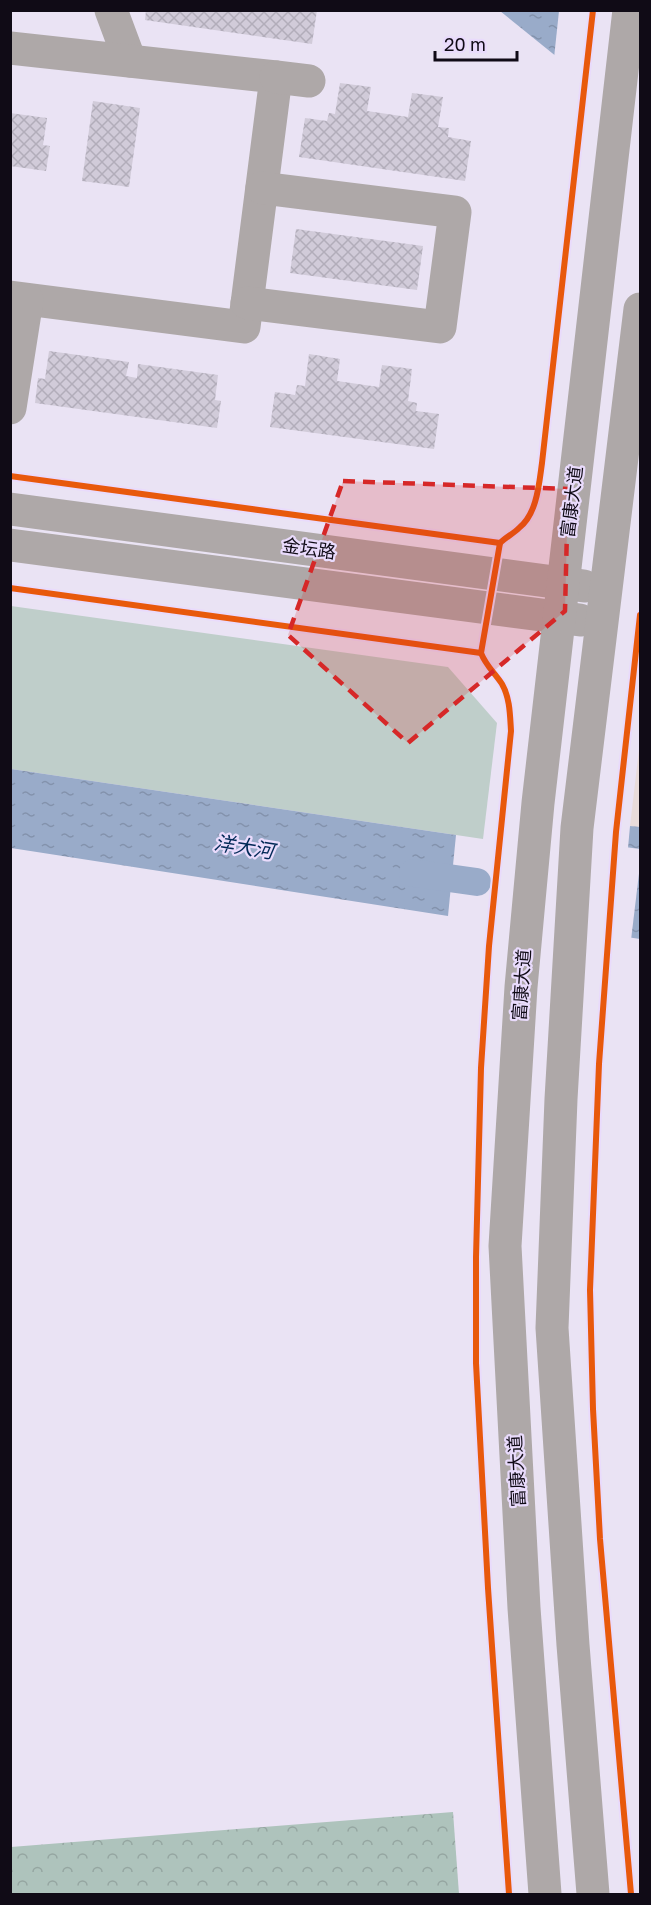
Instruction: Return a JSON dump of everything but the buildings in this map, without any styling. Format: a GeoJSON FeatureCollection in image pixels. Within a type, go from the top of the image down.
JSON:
{"type":"FeatureCollection","features":[{"type":"Feature","properties":{"kind":"street"},"geometry":{"type":"LineString","coordinates":[[111,10],[130,61]]}},
{"type":"Feature","properties":{"kind":"street","name":"富康大道"},"geometry":{"type":"LineString","coordinates":[[545,1894],[524,1608],[505,1246],[521,987],[539,792],[629,10]]}},
{"type":"Feature","properties":{"kind":"street"},"geometry":{"type":"LineString","coordinates":[[10,48],[309,81]]}},
{"type":"Feature","properties":{"kind":"street"},"geometry":{"type":"LineString","coordinates":[[10,408],[19,298],[244,327],[276,77]]}},
{"type":"Feature","properties":{"kind":"street"},"geometry":{"type":"LineString","coordinates":[[247,303],[440,327],[455,212],[262,188]]}},
{"type":"Feature","properties":{"kind":"street"},"geometry":{"type":"LineString","coordinates":[[593,1894],[573,1645],[552,1328],[561,1099],[577,828],[640,309]]}},
{"type":"Feature","properties":{"kind":"street"},"geometry":{"type":"LineString","coordinates":[[584,397],[630,404]]}},
{"type":"Feature","properties":{"kind":"street","name":"金坛路"},"geometry":{"type":"LineString","coordinates":[[10,509],[607,589]]}},
{"type":"Feature","properties":{"kind":"street","name":"金坛路"},"geometry":{"type":"LineString","coordinates":[[10,545],[602,623]]}},
{"type":"Feature","properties":{"kind":"highlighted area"},"geometry":{"type":"Polygon","coordinates":[[[343,481],[568,489],[565,611],[408,743],[288,635],[343,481]]]}},
{"type":"Feature","properties":{"kind":"shaded area"},"geometry":{"type":"Polygon","coordinates":[[[11,606],[448,667],[497,723],[483,839],[11,769],[11,606]]]}},
{"type":"Feature","properties":{"kind":"shaded area"},"geometry":{"type":"Polygon","coordinates":[[[640,741],[640,827],[630,826],[640,741]]]}},
{"type":"Feature","properties":{"kind":"green space"},"geometry":{"type":"Polygon","coordinates":[[[453,1812],[459,1894],[11,1894],[11,1847],[453,1812]]]}},
{"type":"Feature","properties":{"kind":"water"},"geometry":{"type":"Polygon","coordinates":[[[500,11],[640,11],[640,124],[500,11]]]}},
{"type":"Feature","properties":{"kind":"water"},"geometry":{"type":"Polygon","coordinates":[[[11,769],[456,835],[448,916],[11,848],[11,769]]]}},
{"type":"Feature","properties":{"kind":"water"},"geometry":{"type":"Polygon","coordinates":[[[630,826],[640,827],[640,939],[620,936],[630,826]]]}},
{"type":"Feature","properties":{"kind":"pier"},"geometry":{"type":"Polygon","coordinates":[[[559,11],[640,11],[640,127],[554,58],[559,11]]]}},
{"type":"Feature","properties":{"kind":"pier"},"geometry":{"type":"Polygon","coordinates":[[[625,847],[640,849],[631,940],[617,936],[625,847]]]}},
{"type":"Feature","properties":{"kind":"waterway","name":"洋大河"},"geometry":{"type":"LineString","coordinates":[[413,873],[477,882]]}},
{"type":"Feature","properties":{"kind":"cycle path"},"geometry":{"type":"LineString","coordinates":[[509,1894],[488,1588],[476,1363],[476,1257],[481,1068],[489,946],[511,731],[505,689],[481,653],[500,543],[517,530],[530,515],[538,489],[593,10]]}},
{"type":"Feature","properties":{"kind":"cycle path"},"geometry":{"type":"LineString","coordinates":[[10,476],[500,543]]}},
{"type":"Feature","properties":{"kind":"cycle path"},"geometry":{"type":"LineString","coordinates":[[10,588],[481,653]]}},
{"type":"Feature","properties":{"kind":"cycle path"},"geometry":{"type":"LineString","coordinates":[[631,1894],[600,1539],[590,1290],[599,1064],[616,832],[640,615]]}}]}
